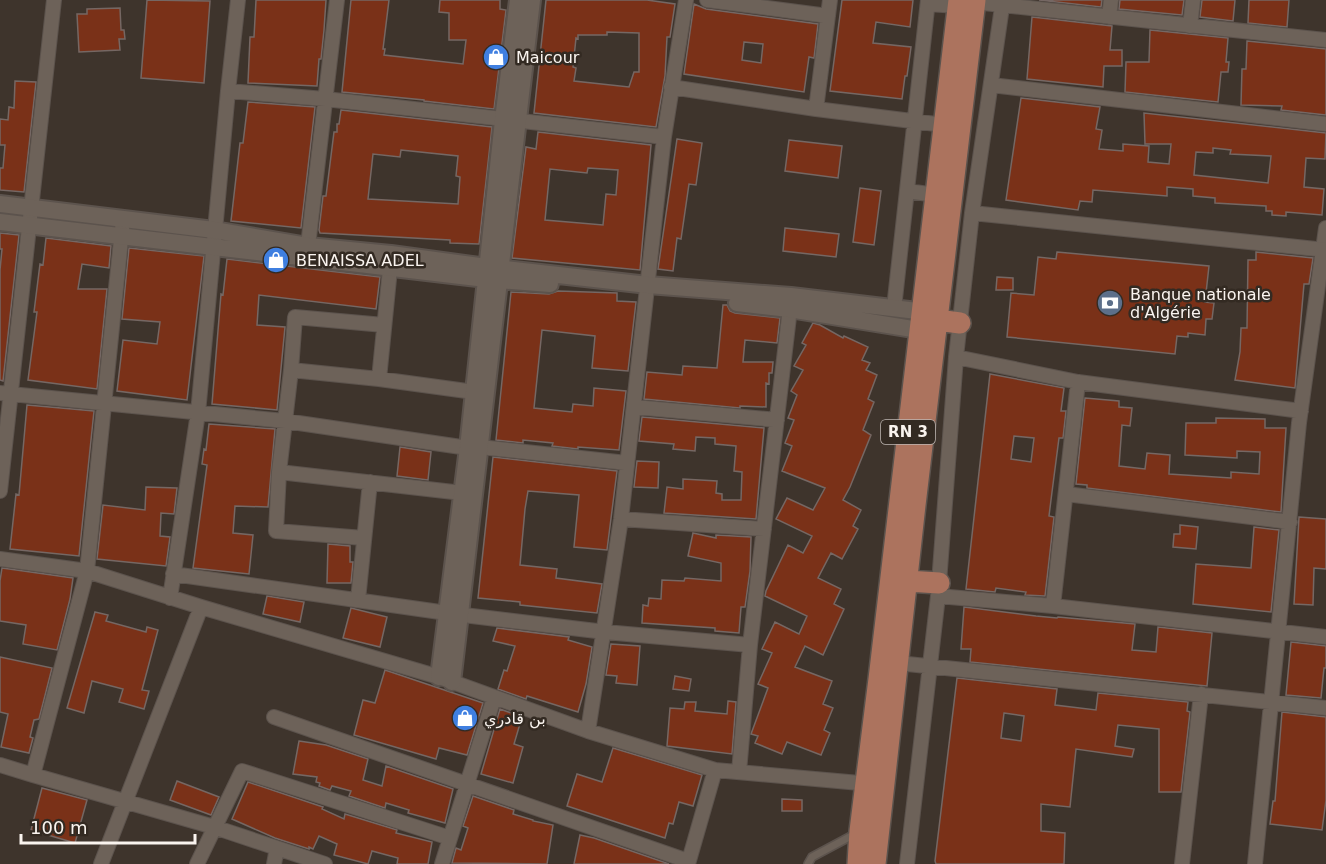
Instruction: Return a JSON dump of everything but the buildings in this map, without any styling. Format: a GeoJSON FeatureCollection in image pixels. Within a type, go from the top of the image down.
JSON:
{"type":"FeatureCollection","features":[{"type":"Feature","properties":{"kind":"highway","name":"RN 3"},"geometry":{"type":"LineString","coordinates":[[858,864],[860,831],[876,784],[898,663],[931,322],[936,195],[944,125],[967,2]]}},
{"type":"Feature","properties":{"kind":"highway","name":"RN 3"},"geometry":{"type":"LineString","coordinates":[[876,864],[876,784],[967,2]]}},
{"type":"Feature","properties":{"kind":"highway"},"geometry":{"type":"LineString","coordinates":[[931,322],[960,323]]}},
{"type":"Feature","properties":{"kind":"highway"},"geometry":{"type":"LineString","coordinates":[[907,581],[938,590]]}},
{"type":"Feature","properties":{"kind":"street"},"geometry":{"type":"LineString","coordinates":[[0,491],[6,393],[54,0]]}},
{"type":"Feature","properties":{"kind":"street"},"geometry":{"type":"LineString","coordinates":[[170,598],[198,413],[238,0]]}},
{"type":"Feature","properties":{"kind":"street"},"geometry":{"type":"LineString","coordinates":[[308,252],[337,0]]}},
{"type":"Feature","properties":{"kind":"street"},"geometry":{"type":"LineString","coordinates":[[446,680],[510,120],[518,0]]}},
{"type":"Feature","properties":{"kind":"street"},"geometry":{"type":"LineString","coordinates":[[510,120],[532,0]]}},
{"type":"Feature","properties":{"kind":"street"},"geometry":{"type":"LineString","coordinates":[[588,731],[621,519],[664,137],[686,0]]}},
{"type":"Feature","properties":{"kind":"street"},"geometry":{"type":"LineString","coordinates":[[707,0],[828,16]]}},
{"type":"Feature","properties":{"kind":"street"},"geometry":{"type":"LineString","coordinates":[[816,109],[830,0]]}},
{"type":"Feature","properties":{"kind":"street"},"geometry":{"type":"LineString","coordinates":[[1109,17],[1111,0]]}},
{"type":"Feature","properties":{"kind":"street"},"geometry":{"type":"LineString","coordinates":[[1190,26],[1193,0]]}},
{"type":"Feature","properties":{"kind":"street"},"geometry":{"type":"LineString","coordinates":[[894,308],[928,2],[1003,3],[1109,17],[1326,40]]}},
{"type":"Feature","properties":{"kind":"street"},"geometry":{"type":"LineString","coordinates":[[907,864],[938,590],[956,357],[972,213],[1003,3]]}},
{"type":"Feature","properties":{"kind":"street"},"geometry":{"type":"LineString","coordinates":[[991,85],[1326,124]]}},
{"type":"Feature","properties":{"kind":"street"},"geometry":{"type":"LineString","coordinates":[[671,87],[944,125]]}},
{"type":"Feature","properties":{"kind":"street"},"geometry":{"type":"LineString","coordinates":[[228,91],[325,99],[664,137]]}},
{"type":"Feature","properties":{"kind":"street"},"geometry":{"type":"LineString","coordinates":[[907,191],[936,195]]}},
{"type":"Feature","properties":{"kind":"street"},"geometry":{"type":"LineString","coordinates":[[0,204],[30,207],[214,247],[308,252],[390,260],[493,273],[790,303],[931,322]]}},
{"type":"Feature","properties":{"kind":"street"},"geometry":{"type":"LineString","coordinates":[[972,213],[1325,250]]}},
{"type":"Feature","properties":{"kind":"street"},"geometry":{"type":"LineString","coordinates":[[0,222],[28,225],[214,230],[308,252]]}},
{"type":"Feature","properties":{"kind":"street"},"geometry":{"type":"LineString","coordinates":[[33,775],[87,571],[123,228]]}},
{"type":"Feature","properties":{"kind":"street"},"geometry":{"type":"LineString","coordinates":[[1255,864],[1301,411],[1325,250],[1326,228]]}},
{"type":"Feature","properties":{"kind":"street"},"geometry":{"type":"LineString","coordinates":[[379,379],[390,260]]}},
{"type":"Feature","properties":{"kind":"street"},"geometry":{"type":"LineString","coordinates":[[474,448],[474,392],[493,273]]}},
{"type":"Feature","properties":{"kind":"street"},"geometry":{"type":"LineString","coordinates":[[790,303],[894,308],[931,322]]}},
{"type":"Feature","properties":{"kind":"street"},"geometry":{"type":"LineString","coordinates":[[739,772],[750,645],[790,303]]}},
{"type":"Feature","properties":{"kind":"street"},"geometry":{"type":"LineString","coordinates":[[364,538],[276,531],[279,472],[295,317],[384,325]]}},
{"type":"Feature","properties":{"kind":"street"},"geometry":{"type":"LineString","coordinates":[[956,357],[1078,382],[1301,411]]}},
{"type":"Feature","properties":{"kind":"street"},"geometry":{"type":"LineString","coordinates":[[291,370],[474,392]]}},
{"type":"Feature","properties":{"kind":"street"},"geometry":{"type":"LineString","coordinates":[[1053,606],[1078,382]]}},
{"type":"Feature","properties":{"kind":"street"},"geometry":{"type":"LineString","coordinates":[[6,393],[285,421],[474,448],[627,463]]}},
{"type":"Feature","properties":{"kind":"street"},"geometry":{"type":"LineString","coordinates":[[634,408],[777,420]]}},
{"type":"Feature","properties":{"kind":"street"},"geometry":{"type":"LineString","coordinates":[[279,472],[468,494]]}},
{"type":"Feature","properties":{"kind":"street"},"geometry":{"type":"LineString","coordinates":[[358,600],[370,482]]}},
{"type":"Feature","properties":{"kind":"street"},"geometry":{"type":"LineString","coordinates":[[1066,494],[1290,522]]}},
{"type":"Feature","properties":{"kind":"street"},"geometry":{"type":"LineString","coordinates":[[621,519],[764,529]]}},
{"type":"Feature","properties":{"kind":"street"},"geometry":{"type":"LineString","coordinates":[[0,559],[87,571],[201,608],[446,680],[588,731],[716,770],[876,784]]}},
{"type":"Feature","properties":{"kind":"street"},"geometry":{"type":"LineString","coordinates":[[173,574],[604,632],[750,645]]}},
{"type":"Feature","properties":{"kind":"street"},"geometry":{"type":"LineString","coordinates":[[938,590],[1053,606],[1326,637]]}},
{"type":"Feature","properties":{"kind":"street"},"geometry":{"type":"LineString","coordinates":[[101,864],[201,608]]}},
{"type":"Feature","properties":{"kind":"street"},"geometry":{"type":"LineString","coordinates":[[898,663],[1326,708]]}},
{"type":"Feature","properties":{"kind":"street"},"geometry":{"type":"LineString","coordinates":[[1182,864],[1201,694]]}},
{"type":"Feature","properties":{"kind":"street"},"geometry":{"type":"LineString","coordinates":[[442,864],[494,698]]}},
{"type":"Feature","properties":{"kind":"street"},"geometry":{"type":"LineString","coordinates":[[274,717],[688,862],[716,770]]}},
{"type":"Feature","properties":{"kind":"street"},"geometry":{"type":"LineString","coordinates":[[0,765],[214,827],[325,864]]}},
{"type":"Feature","properties":{"kind":"street"},"geometry":{"type":"LineString","coordinates":[[197,864],[242,771],[450,838]]}},
{"type":"Feature","properties":{"kind":"street"},"geometry":{"type":"LineString","coordinates":[[274,864],[277,848]]}},
{"type":"Feature","properties":{"kind":"lane"},"geometry":{"type":"LineString","coordinates":[[808,864],[812,857],[860,831]]}},
{"type":"Feature","properties":{"kind":"place","name":"Maicour"},"geometry":{"type":"Point","coordinates":[496,57]}},
{"type":"Feature","properties":{"kind":"place","name":"BENAISSA ADEL"},"geometry":{"type":"Point","coordinates":[276,260]}},
{"type":"Feature","properties":{"kind":"place","name":"Banque nationale d'Algérie"},"geometry":{"type":"Point","coordinates":[1110,303]}},
{"type":"Feature","properties":{"kind":"place","name":"بن قادري"},"geometry":{"type":"Point","coordinates":[465,718]}}]}
